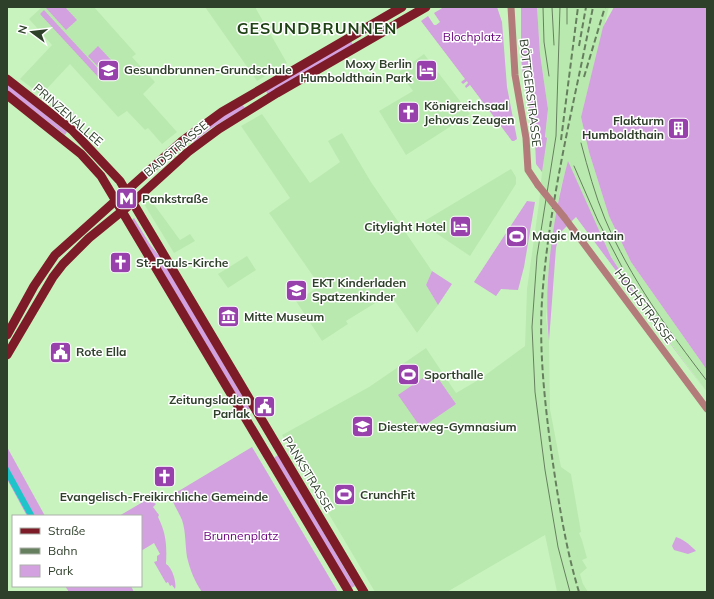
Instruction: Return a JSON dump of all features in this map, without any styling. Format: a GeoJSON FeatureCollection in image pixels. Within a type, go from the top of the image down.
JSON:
{"type":"FeatureCollection","features":[{"type":"Feature","properties":{"kind":"main road","name":"BADSTRASSE"},"geometry":{"type":"LineString","coordinates":[[7,335],[34,286],[55,255],[181,142],[222,112],[402,7],[410,17]]}},
{"type":"Feature","properties":{"kind":"main road","name":"BADSTRASSE"},"geometry":{"type":"LineString","coordinates":[[7,354],[53,277],[63,264],[89,238],[123,212],[188,152],[219,128],[276,93],[426,7]]}},
{"type":"Feature","properties":{"kind":"main road","name":"PRINZENALLEE"},"geometry":{"type":"LineString","coordinates":[[7,79],[72,130],[110,169],[132,203]]}},
{"type":"Feature","properties":{"kind":"main road","name":"PRINZENALLEE"},"geometry":{"type":"LineString","coordinates":[[7,95],[81,154],[101,176],[123,212]]}},
{"type":"Feature","properties":{"kind":"main road","name":"PANKSTRASSE"},"geometry":{"type":"LineString","coordinates":[[132,203],[364,592]]}},
{"type":"Feature","properties":{"kind":"main road","name":"PANKSTRASSE"},"geometry":{"type":"LineString","coordinates":[[123,212],[349,592]]}},
{"type":"Feature","properties":{"kind":"street","name":"BÖTTGERSTRASSE"},"geometry":{"type":"LineString","coordinates":[[510,8],[515,75],[526,138],[528,170],[538,184]]}},
{"type":"Feature","properties":{"kind":"street","name":"HOCHSTRASSE"},"geometry":{"type":"LineString","coordinates":[[538,184],[707,409]]}},
{"type":"Feature","properties":{"kind":"shaded area","name":"Gesundbrunnen-Grundschule"},"geometry":{"type":"Polygon","coordinates":[[[42,7],[94,7],[136,54],[132,57],[155,82],[143,94],[177,132],[162,144],[148,128],[145,130],[127,111],[118,117],[70,64],[41,95],[20,79],[52,45],[29,19],[42,7]]]}},
{"type":"Feature","properties":{"kind":"shaded area"},"geometry":{"type":"Polygon","coordinates":[[[205,7],[255,7],[287,63],[257,81],[205,7]]]}},
{"type":"Feature","properties":{"kind":"shaded area"},"geometry":{"type":"Polygon","coordinates":[[[537,7],[609,7],[581,117],[589,152],[609,216],[631,262],[707,370],[707,392],[643,306],[611,257],[568,162],[560,191],[553,235],[546,318],[549,341],[550,409],[561,467],[571,474],[581,532],[579,533],[587,558],[582,560],[587,568],[580,574],[583,584],[588,592],[557,592],[545,535],[447,592],[375,592],[282,435],[369,387],[426,348],[456,393],[480,379],[525,346],[527,289],[539,203],[548,109],[540,54],[537,7]]]}},
{"type":"Feature","properties":{"kind":"shaded area"},"geometry":{"type":"Polygon","coordinates":[[[424,54],[470,114],[406,155],[379,111],[413,91],[399,72],[424,54]]]}},
{"type":"Feature","properties":{"kind":"shaded area"},"geometry":{"type":"Polygon","coordinates":[[[262,114],[310,183],[340,162],[328,141],[342,133],[371,182],[432,271],[426,285],[438,305],[417,333],[390,294],[346,321],[348,324],[322,341],[296,301],[320,286],[269,213],[290,198],[241,126],[262,114]]]}},
{"type":"Feature","properties":{"kind":"shaded area"},"geometry":{"type":"Polygon","coordinates":[[[511,169],[516,177],[516,184],[470,256],[421,223],[511,169]]]}},
{"type":"Feature","properties":{"kind":"shaded area"},"geometry":{"type":"Polygon","coordinates":[[[150,199],[180,240],[190,234],[195,241],[174,253],[144,204],[150,199]]]}},
{"type":"Feature","properties":{"kind":"shaded area"},"geometry":{"type":"Polygon","coordinates":[[[247,256],[256,270],[228,288],[218,274],[247,256]]]}},
{"type":"Feature","properties":{"kind":"green space"},"geometry":{"type":"Polygon","coordinates":[[[65,7],[77,20],[66,30],[46,8],[65,7]]]}},
{"type":"Feature","properties":{"kind":"green space","name":"Blochplatz"},"geometry":{"type":"Polygon","coordinates":[[[444,7],[497,7],[502,22],[507,87],[517,139],[514,141],[512,141],[470,85],[466,88],[465,86],[468,83],[467,81],[463,84],[461,82],[465,79],[421,21],[428,16],[434,25],[436,25],[440,22],[434,13],[444,7]]]}},
{"type":"Feature","properties":{"kind":"green space"},"geometry":{"type":"Polygon","coordinates":[[[521,7],[537,7],[540,54],[548,109],[545,137],[547,138],[542,172],[536,164],[535,140],[523,75],[521,58],[521,7]]]}},
{"type":"Feature","properties":{"kind":"green space"},"geometry":{"type":"Polygon","coordinates":[[[614,7],[707,7],[707,370],[631,262],[609,216],[589,152],[581,117],[603,27],[614,7]]]}},
{"type":"Feature","properties":{"kind":"green space"},"geometry":{"type":"Polygon","coordinates":[[[44,10],[103,74],[99,78],[40,14],[44,10]]]}},
{"type":"Feature","properties":{"kind":"green space"},"geometry":{"type":"Polygon","coordinates":[[[351,41],[353,45],[268,95],[266,91],[351,41]]]}},
{"type":"Feature","properties":{"kind":"green space"},"geometry":{"type":"Polygon","coordinates":[[[98,46],[112,61],[102,71],[88,56],[98,46]]]}},
{"type":"Feature","properties":{"kind":"green space"},"geometry":{"type":"Polygon","coordinates":[[[7,84],[67,132],[65,135],[7,90],[7,84]]]}},
{"type":"Feature","properties":{"kind":"green space"},"geometry":{"type":"Polygon","coordinates":[[[242,104],[245,108],[210,129],[194,142],[192,138],[242,104]]]}},
{"type":"Feature","properties":{"kind":"green space"},"geometry":{"type":"Polygon","coordinates":[[[568,161],[611,257],[643,306],[707,393],[576,217],[559,234],[556,248],[549,341],[547,319],[548,274],[558,204],[568,161]]]}},
{"type":"Feature","properties":{"kind":"green space","name":"Magic Mountain"},"geometry":{"type":"Polygon","coordinates":[[[527,201],[535,202],[524,267],[518,290],[501,289],[496,296],[474,282],[527,201]]]}},
{"type":"Feature","properties":{"kind":"green space"},"geometry":{"type":"Polygon","coordinates":[[[134,218],[151,246],[162,259],[250,409],[245,409],[132,220],[134,218]]]}},
{"type":"Feature","properties":{"kind":"green space"},"geometry":{"type":"Polygon","coordinates":[[[432,271],[452,284],[438,305],[426,285],[432,271]]]}},
{"type":"Feature","properties":{"kind":"green space"},"geometry":{"type":"Polygon","coordinates":[[[433,371],[456,404],[421,428],[398,395],[433,371]]]}},
{"type":"Feature","properties":{"kind":"green space"},"geometry":{"type":"Polygon","coordinates":[[[7,447],[44,515],[26,515],[7,479],[7,447]]]}},
{"type":"Feature","properties":{"kind":"green space","name":"Brunnenplatz"},"geometry":{"type":"Polygon","coordinates":[[[252,447],[338,592],[202,592],[199,588],[188,562],[183,525],[172,495],[252,447]]]}},
{"type":"Feature","properties":{"kind":"green space"},"geometry":{"type":"Polygon","coordinates":[[[278,455],[355,586],[351,588],[274,458],[278,455]]]}},
{"type":"Feature","properties":{"kind":"green space"},"geometry":{"type":"Polygon","coordinates":[[[148,499],[156,504],[153,507],[159,515],[158,517],[161,523],[166,545],[166,564],[174,575],[175,589],[172,585],[170,586],[168,582],[166,583],[154,562],[157,561],[157,556],[160,554],[154,543],[142,550],[142,515],[121,515],[148,499]]]}},
{"type":"Feature","properties":{"kind":"green space"},"geometry":{"type":"Polygon","coordinates":[[[676,537],[685,541],[696,551],[688,554],[674,550],[672,546],[676,537]]]}},
{"type":"Feature","properties":{"kind":"green space"},"geometry":{"type":"Polygon","coordinates":[[[66,587],[132,587],[134,592],[69,592],[66,587]]]}},
{"type":"Feature","properties":{"kind":"water"},"geometry":{"type":"Polygon","coordinates":[[[7,465],[34,515],[27,515],[7,478],[7,465]]]}},
{"type":"Feature","properties":{"kind":"tram line"},"geometry":{"type":"LineString","coordinates":[[543,7],[544,42],[549,76]]}},
{"type":"Feature","properties":{"kind":"tram line"},"geometry":{"type":"LineString","coordinates":[[552,7],[554,45]]}},
{"type":"Feature","properties":{"kind":"tram line"},"geometry":{"type":"LineString","coordinates":[[560,7],[556,136],[537,256],[532,327],[535,392],[545,470],[558,547],[570,592]]}},
{"type":"Feature","properties":{"kind":"tram line"},"geometry":{"type":"LineString","coordinates":[[567,7],[567,24]]}},
{"type":"Feature","properties":{"kind":"tram line"},"geometry":{"type":"LineString","coordinates":[[581,143],[601,210],[626,262],[664,323],[707,381]]}},
{"type":"Feature","properties":{"kind":"tram line"},"geometry":{"type":"LineString","coordinates":[[574,166],[598,221],[622,267]]}},
{"type":"Feature","properties":{"kind":"railway"},"geometry":{"type":"LineString","coordinates":[[561,140],[578,7]]}},
{"type":"Feature","properties":{"kind":"railway"},"geometry":{"type":"LineString","coordinates":[[579,46],[586,7]]}},
{"type":"Feature","properties":{"kind":"railway"},"geometry":{"type":"LineString","coordinates":[[579,592],[566,540],[551,450],[542,368],[541,328],[543,287],[552,216],[564,146],[593,7]]}},
{"type":"Feature","properties":{"kind":"railway"},"geometry":{"type":"LineString","coordinates":[[584,77],[605,7]]}},
{"type":"Feature","properties":{"kind":"place","name":"Gesundbrunnen-Grundschule"},"geometry":{"type":"Point","coordinates":[109,70]}},
{"type":"Feature","properties":{"kind":"place","name":"Moxy Berlin Humboldthain Park"},"geometry":{"type":"Point","coordinates":[427,71]}},
{"type":"Feature","properties":{"kind":"place","name":"Königreichsaal Jehovas Zeugen"},"geometry":{"type":"Point","coordinates":[408,113]}},
{"type":"Feature","properties":{"kind":"place","name":"Flakturm Humboldthain"},"geometry":{"type":"Point","coordinates":[679,128]}},
{"type":"Feature","properties":{"kind":"place","name":"Pankstraße"},"geometry":{"type":"Point","coordinates":[127,199]}},
{"type":"Feature","properties":{"kind":"place","name":"Citylight Hotel"},"geometry":{"type":"Point","coordinates":[461,227]}},
{"type":"Feature","properties":{"kind":"place","name":"Magic Mountain"},"geometry":{"type":"Point","coordinates":[517,236]}},
{"type":"Feature","properties":{"kind":"place","name":"St.-Pauls-Kirche"},"geometry":{"type":"Point","coordinates":[120,263]}},
{"type":"Feature","properties":{"kind":"place","name":"EKT Kinderladen Spatzenkinder"},"geometry":{"type":"Point","coordinates":[297,290]}},
{"type":"Feature","properties":{"kind":"place","name":"Mitte Museum"},"geometry":{"type":"Point","coordinates":[229,317]}},
{"type":"Feature","properties":{"kind":"place","name":"Rote Ella"},"geometry":{"type":"Point","coordinates":[61,352]}},
{"type":"Feature","properties":{"kind":"place","name":"Sporthalle"},"geometry":{"type":"Point","coordinates":[408,375]}},
{"type":"Feature","properties":{"kind":"place","name":"Zeitungsladen Parlak"},"geometry":{"type":"Point","coordinates":[265,407]}},
{"type":"Feature","properties":{"kind":"place","name":"Diesterweg-Gymnasium"},"geometry":{"type":"Point","coordinates":[363,427]}},
{"type":"Feature","properties":{"kind":"place","name":"Evangelisch-Freikirchliche Gemeinde"},"geometry":{"type":"Point","coordinates":[164,476]}},
{"type":"Feature","properties":{"kind":"place","name":"CrunchFit"},"geometry":{"type":"Point","coordinates":[344,495]}},
{"type":"Feature","properties":{"kind":"district","name":"GESUNDBRUNNEN"},"geometry":{"type":"Point","coordinates":[317,28]}}]}
